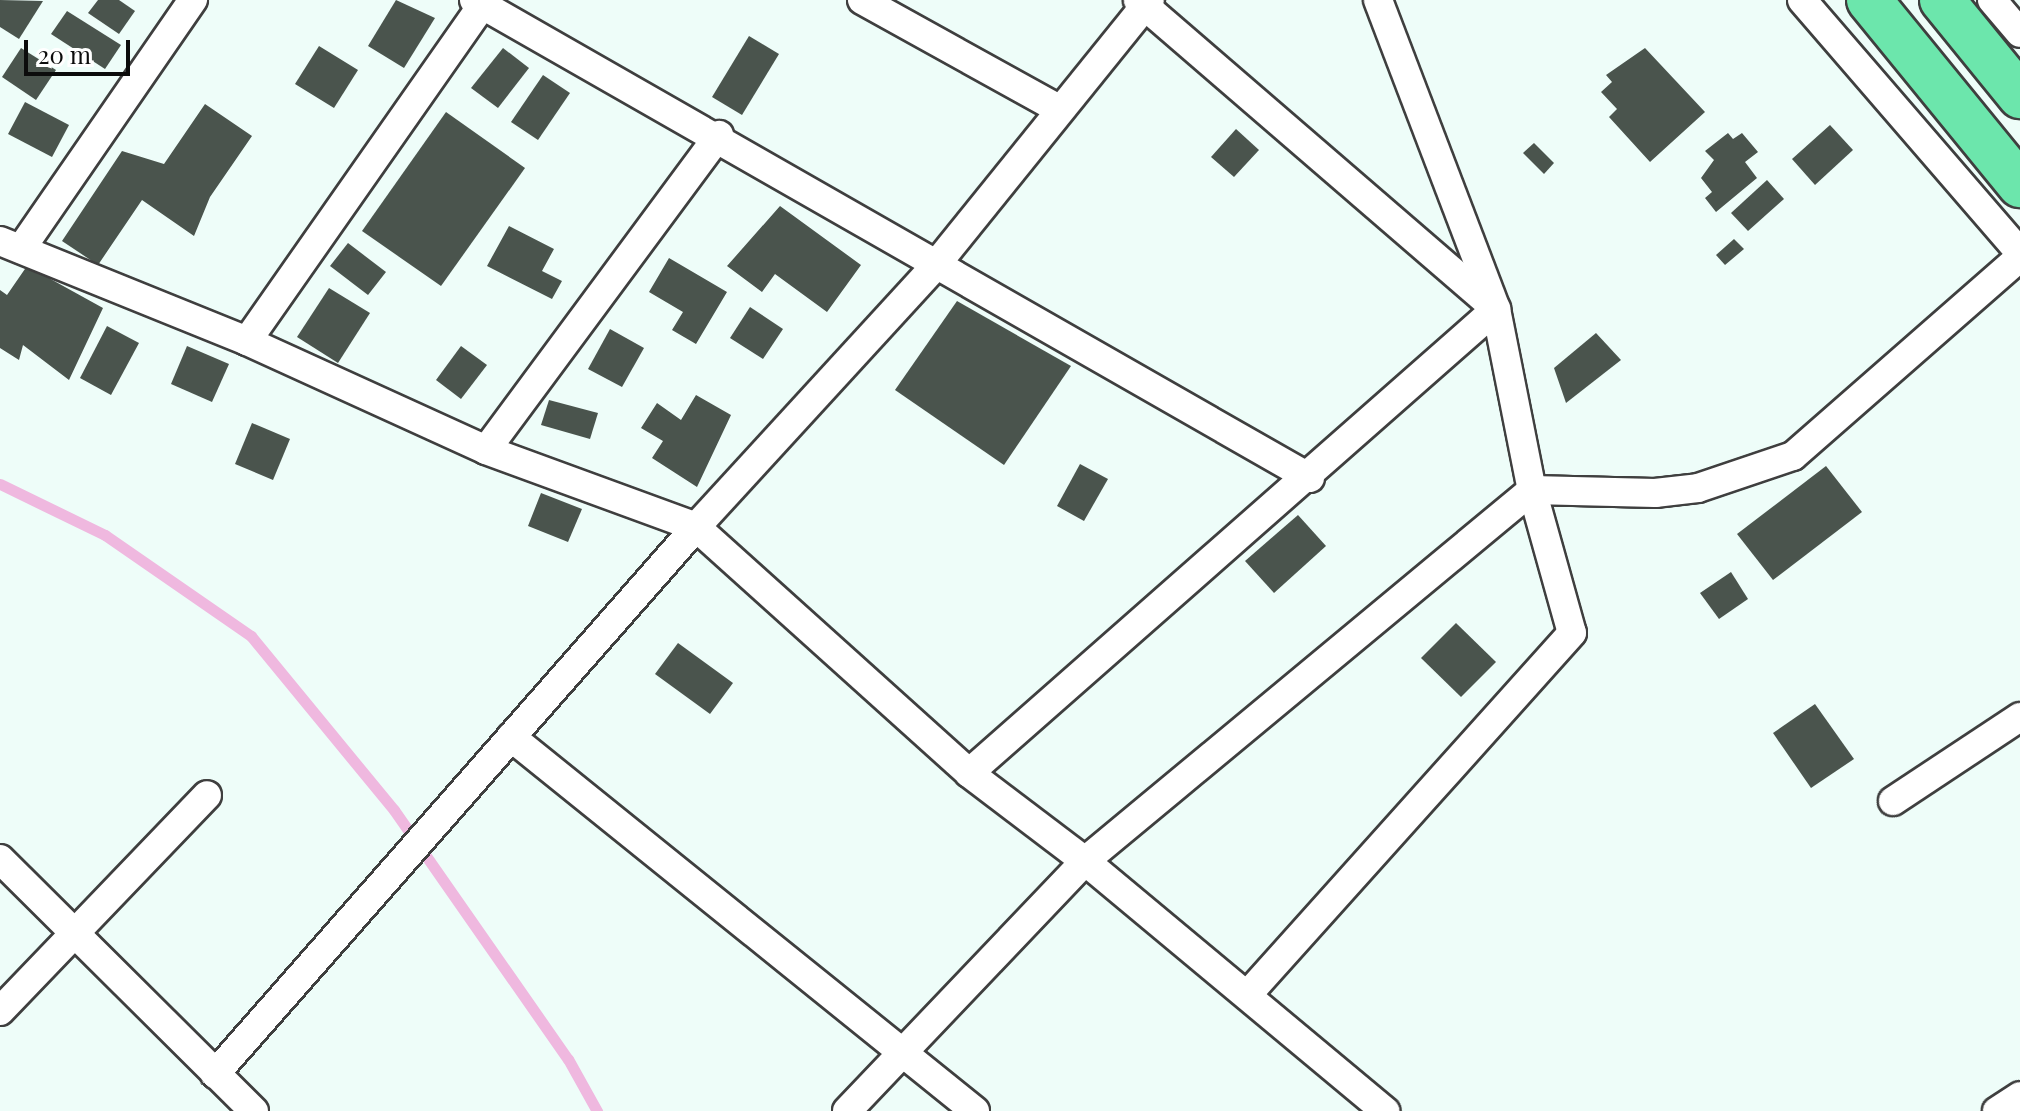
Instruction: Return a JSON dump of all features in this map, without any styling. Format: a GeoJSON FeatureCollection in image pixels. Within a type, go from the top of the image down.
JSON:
{"type":"FeatureCollection","features":[{"type":"Feature","properties":{"kind":"highway"},"geometry":{"type":"LineString","coordinates":[[1869,0],[2020,185]]}},
{"type":"Feature","properties":{"kind":"highway"},"geometry":{"type":"LineString","coordinates":[[1942,0],[2020,96]]}},
{"type":"Feature","properties":{"kind":"street"},"geometry":{"type":"LineString","coordinates":[[193,0],[10,245],[247,341],[486,450],[696,527],[969,773],[1085,861],[1385,1111]]}},
{"type":"Feature","properties":{"kind":"street"},"geometry":{"type":"LineString","coordinates":[[862,0],[1059,109]]}},
{"type":"Feature","properties":{"kind":"street"},"geometry":{"type":"LineString","coordinates":[[1247,995],[1572,633],[1532,490],[1496,309],[1378,0]]}},
{"type":"Feature","properties":{"kind":"street"},"geometry":{"type":"LineString","coordinates":[[847,1111],[1085,861],[1532,490],[1655,493],[1698,488],[1793,456],[2020,255],[1802,0]]}},
{"type":"Feature","properties":{"kind":"street"},"geometry":{"type":"LineString","coordinates":[[1992,0],[2020,33]]}},
{"type":"Feature","properties":{"kind":"street"},"geometry":{"type":"LineString","coordinates":[[247,341],[481,2],[719,135],[935,266],[1310,478]]}},
{"type":"Feature","properties":{"kind":"street"},"geometry":{"type":"LineString","coordinates":[[215,1074],[391,880],[511,737],[696,527],[935,266],[1144,2],[1496,309]]}},
{"type":"Feature","properties":{"kind":"street"},"geometry":{"type":"LineString","coordinates":[[486,450],[719,135]]}},
{"type":"Feature","properties":{"kind":"street"},"geometry":{"type":"LineString","coordinates":[[969,773],[1310,478],[1496,309]]}},
{"type":"Feature","properties":{"kind":"street"},"geometry":{"type":"LineString","coordinates":[[1893,801],[2020,717]]}},
{"type":"Feature","properties":{"kind":"street"},"geometry":{"type":"LineString","coordinates":[[511,737],[904,1048],[975,1111]]}},
{"type":"Feature","properties":{"kind":"street"},"geometry":{"type":"LineString","coordinates":[[0,1011],[76,936],[207,795]]}},
{"type":"Feature","properties":{"kind":"street"},"geometry":{"type":"LineString","coordinates":[[0,859],[254,1111]]}},
{"type":"Feature","properties":{"kind":"street"},"geometry":{"type":"LineString","coordinates":[[1997,1111],[2020,1096]]}},
{"type":"Feature","properties":{"kind":"building"},"geometry":{"type":"Polygon","coordinates":[[[0,0],[43,1],[19,39],[0,27],[0,0]]]}},
{"type":"Feature","properties":{"kind":"building"},"geometry":{"type":"Polygon","coordinates":[[[98,0],[119,0],[135,11],[119,34],[88,13],[98,0]]]}},
{"type":"Feature","properties":{"kind":"building"},"geometry":{"type":"Polygon","coordinates":[[[396,0],[435,18],[404,68],[368,46],[396,0]]]}},
{"type":"Feature","properties":{"kind":"building"},"geometry":{"type":"Polygon","coordinates":[[[67,11],[121,45],[105,69],[51,34],[67,11]]]}},
{"type":"Feature","properties":{"kind":"building"},"geometry":{"type":"Polygon","coordinates":[[[749,36],[779,54],[742,115],[712,97],[749,36]]]}},
{"type":"Feature","properties":{"kind":"building"},"geometry":{"type":"Polygon","coordinates":[[[319,46],[358,70],[334,108],[295,84],[319,46]]]}},
{"type":"Feature","properties":{"kind":"building"},"geometry":{"type":"Polygon","coordinates":[[[21,48],[56,70],[36,100],[2,77],[21,48]]]}},
{"type":"Feature","properties":{"kind":"building"},"geometry":{"type":"Polygon","coordinates":[[[503,48],[529,68],[498,108],[471,88],[503,48]]]}},
{"type":"Feature","properties":{"kind":"building"},"geometry":{"type":"Polygon","coordinates":[[[1645,48],[1705,112],[1650,162],[1609,117],[1617,109],[1601,92],[1612,82],[1606,75],[1645,48]]]}},
{"type":"Feature","properties":{"kind":"building"},"geometry":{"type":"Polygon","coordinates":[[[543,75],[570,93],[538,140],[511,122],[543,75]]]}},
{"type":"Feature","properties":{"kind":"building"},"geometry":{"type":"Polygon","coordinates":[[[25,102],[69,125],[52,157],[8,134],[25,102]]]}},
{"type":"Feature","properties":{"kind":"building"},"geometry":{"type":"Polygon","coordinates":[[[205,104],[252,136],[210,197],[194,236],[142,200],[98,265],[62,241],[122,151],[164,164],[205,104]]]}},
{"type":"Feature","properties":{"kind":"building"},"geometry":{"type":"Polygon","coordinates":[[[446,112],[525,168],[441,286],[362,231],[446,112]]]}},
{"type":"Feature","properties":{"kind":"building"},"geometry":{"type":"Polygon","coordinates":[[[1830,125],[1853,150],[1815,185],[1792,159],[1830,125]]]}},
{"type":"Feature","properties":{"kind":"building"},"geometry":{"type":"Polygon","coordinates":[[[1236,129],[1259,150],[1234,177],[1211,157],[1236,129]]]}},
{"type":"Feature","properties":{"kind":"building"},"geometry":{"type":"Polygon","coordinates":[[[1728,133],[1733,139],[1742,133],[1758,152],[1745,162],[1757,178],[1716,212],[1705,198],[1712,192],[1701,178],[1714,160],[1705,151],[1728,133]]]}},
{"type":"Feature","properties":{"kind":"building"},"geometry":{"type":"Polygon","coordinates":[[[1534,143],[1554,163],[1544,174],[1523,153],[1534,143]]]}},
{"type":"Feature","properties":{"kind":"building"},"geometry":{"type":"Polygon","coordinates":[[[1767,180],[1784,199],[1748,231],[1731,213],[1767,180]]]}},
{"type":"Feature","properties":{"kind":"building"},"geometry":{"type":"Polygon","coordinates":[[[780,206],[861,265],[827,312],[775,274],[762,292],[727,266],[780,206]]]}},
{"type":"Feature","properties":{"kind":"building"},"geometry":{"type":"Polygon","coordinates":[[[509,226],[554,249],[542,271],[562,281],[552,299],[487,266],[509,226]]]}},
{"type":"Feature","properties":{"kind":"building"},"geometry":{"type":"Polygon","coordinates":[[[1734,239],[1744,249],[1725,265],[1716,255],[1734,239]]]}},
{"type":"Feature","properties":{"kind":"building"},"geometry":{"type":"Polygon","coordinates":[[[348,243],[386,272],[368,295],[330,266],[348,243]]]}},
{"type":"Feature","properties":{"kind":"building"},"geometry":{"type":"Polygon","coordinates":[[[669,258],[727,292],[696,344],[672,330],[683,312],[649,292],[669,258]]]}},
{"type":"Feature","properties":{"kind":"building"},"geometry":{"type":"Polygon","coordinates":[[[27,266],[103,308],[69,380],[23,345],[19,360],[0,348],[0,290],[7,295],[27,266]]]}},
{"type":"Feature","properties":{"kind":"building"},"geometry":{"type":"Polygon","coordinates":[[[329,288],[370,313],[338,363],[297,337],[329,288]]]}},
{"type":"Feature","properties":{"kind":"building"},"geometry":{"type":"Polygon","coordinates":[[[957,301],[1071,366],[1004,465],[895,390],[957,301]]]}},
{"type":"Feature","properties":{"kind":"building"},"geometry":{"type":"Polygon","coordinates":[[[750,307],[783,329],[763,359],[730,338],[750,307]]]}},
{"type":"Feature","properties":{"kind":"building"},"geometry":{"type":"Polygon","coordinates":[[[107,326],[139,343],[111,395],[80,378],[107,326]]]}},
{"type":"Feature","properties":{"kind":"building"},"geometry":{"type":"Polygon","coordinates":[[[610,329],[644,348],[622,387],[588,369],[610,329]]]}},
{"type":"Feature","properties":{"kind":"building"},"geometry":{"type":"Polygon","coordinates":[[[1596,333],[1621,360],[1566,403],[1554,368],[1596,333]]]}},
{"type":"Feature","properties":{"kind":"building"},"geometry":{"type":"Polygon","coordinates":[[[187,346],[229,364],[212,402],[171,384],[187,346]]]}},
{"type":"Feature","properties":{"kind":"building"},"geometry":{"type":"Polygon","coordinates":[[[461,346],[487,365],[461,399],[436,380],[461,346]]]}},
{"type":"Feature","properties":{"kind":"building"},"geometry":{"type":"Polygon","coordinates":[[[696,395],[731,415],[697,487],[652,458],[663,441],[641,428],[657,403],[681,420],[696,395]]]}},
{"type":"Feature","properties":{"kind":"building"},"geometry":{"type":"Polygon","coordinates":[[[549,400],[598,413],[590,439],[541,425],[549,400]]]}},
{"type":"Feature","properties":{"kind":"building"},"geometry":{"type":"Polygon","coordinates":[[[252,423],[290,439],[273,480],[235,464],[252,423]]]}},
{"type":"Feature","properties":{"kind":"building"},"geometry":{"type":"Polygon","coordinates":[[[1080,464],[1108,479],[1084,521],[1057,506],[1080,464]]]}},
{"type":"Feature","properties":{"kind":"building"},"geometry":{"type":"Polygon","coordinates":[[[1826,466],[1862,512],[1773,580],[1737,534],[1826,466]]]}},
{"type":"Feature","properties":{"kind":"building"},"geometry":{"type":"Polygon","coordinates":[[[541,493],[582,509],[568,542],[528,526],[541,493]]]}},
{"type":"Feature","properties":{"kind":"building"},"geometry":{"type":"Polygon","coordinates":[[[1298,515],[1326,546],[1274,593],[1245,561],[1298,515]]]}},
{"type":"Feature","properties":{"kind":"building"},"geometry":{"type":"Polygon","coordinates":[[[1731,572],[1748,599],[1719,619],[1700,593],[1731,572]]]}},
{"type":"Feature","properties":{"kind":"building"},"geometry":{"type":"Polygon","coordinates":[[[1456,623],[1496,662],[1461,697],[1421,658],[1456,623]]]}},
{"type":"Feature","properties":{"kind":"building"},"geometry":{"type":"Polygon","coordinates":[[[678,643],[733,683],[710,714],[655,674],[678,643]]]}},
{"type":"Feature","properties":{"kind":"building"},"geometry":{"type":"Polygon","coordinates":[[[1815,704],[1854,759],[1811,788],[1773,733],[1815,704]]]}},
{"type":"Feature","properties":{"kind":"waterway"},"geometry":{"type":"LineString","coordinates":[[0,484],[105,535],[251,636],[394,810],[568,1059],[597,1111]]}}]}
